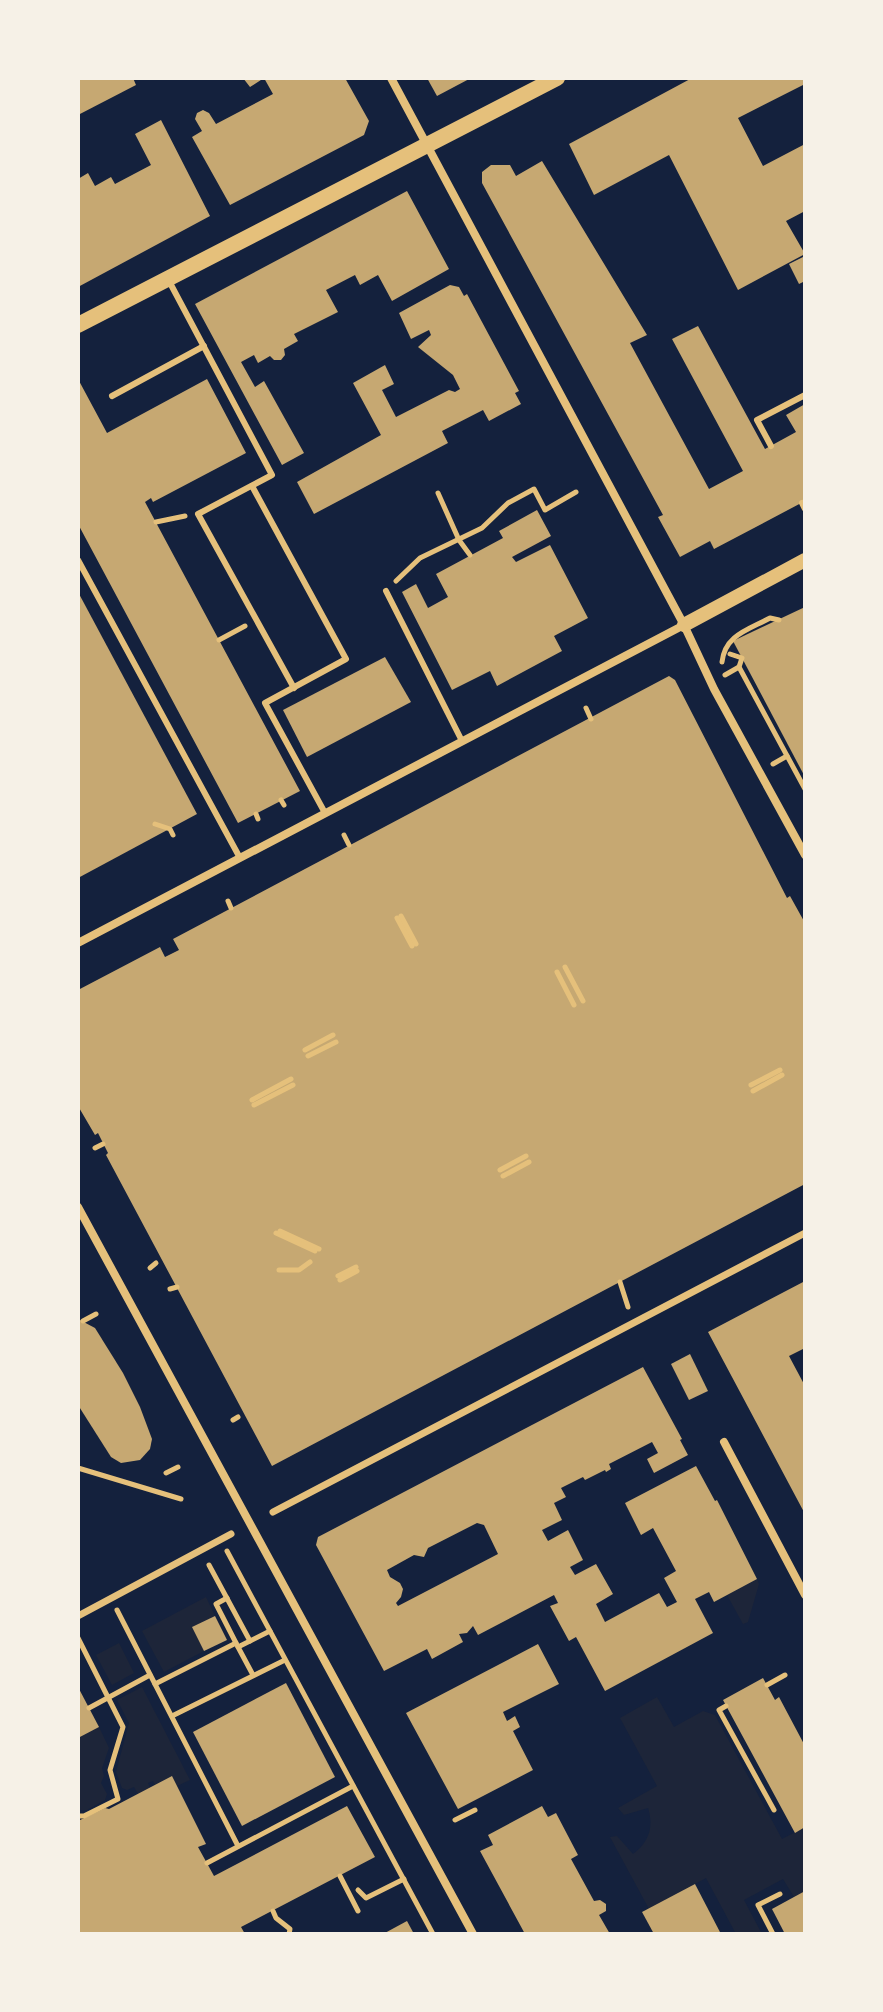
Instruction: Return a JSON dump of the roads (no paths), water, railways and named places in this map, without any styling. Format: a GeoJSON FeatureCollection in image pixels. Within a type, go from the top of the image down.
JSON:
{"type":"FeatureCollection","features":[{"type":"Feature","properties":{"kind":"main road"},"geometry":{"type":"LineString","coordinates":[[78,325],[557,78]]}},
{"type":"Feature","properties":{"kind":"street"},"geometry":{"type":"LineString","coordinates":[[391,78],[805,855]]}},
{"type":"Feature","properties":{"kind":"street"},"geometry":{"type":"LineString","coordinates":[[78,943],[805,560]]}},
{"type":"Feature","properties":{"kind":"street"},"geometry":{"type":"LineString","coordinates":[[78,1207],[473,1934]]}},
{"type":"Feature","properties":{"kind":"street"},"geometry":{"type":"LineString","coordinates":[[273,1512],[805,1233]]}},
{"type":"Feature","properties":{"kind":"street"},"geometry":{"type":"LineString","coordinates":[[724,1442],[805,1595]]}},
{"type":"Feature","properties":{"kind":"street"},"geometry":{"type":"LineString","coordinates":[[78,1616],[231,1534]]}},
{"type":"Feature","properties":{"kind":"lane"},"geometry":{"type":"LineString","coordinates":[[168,278],[272,475],[198,514],[294,688]]}},
{"type":"Feature","properties":{"kind":"lane"},"geometry":{"type":"LineString","coordinates":[[112,396],[204,346]]}},
{"type":"Feature","properties":{"kind":"lane"},"geometry":{"type":"LineString","coordinates":[[771,446],[757,420],[805,395]]}},
{"type":"Feature","properties":{"kind":"lane"},"geometry":{"type":"LineString","coordinates":[[252,486],[346,659],[265,703],[325,813]]}},
{"type":"Feature","properties":{"kind":"lane"},"geometry":{"type":"LineString","coordinates":[[78,560],[240,858]]}},
{"type":"Feature","properties":{"kind":"lane"},"geometry":{"type":"LineString","coordinates":[[386,591],[462,741]]}}]}
